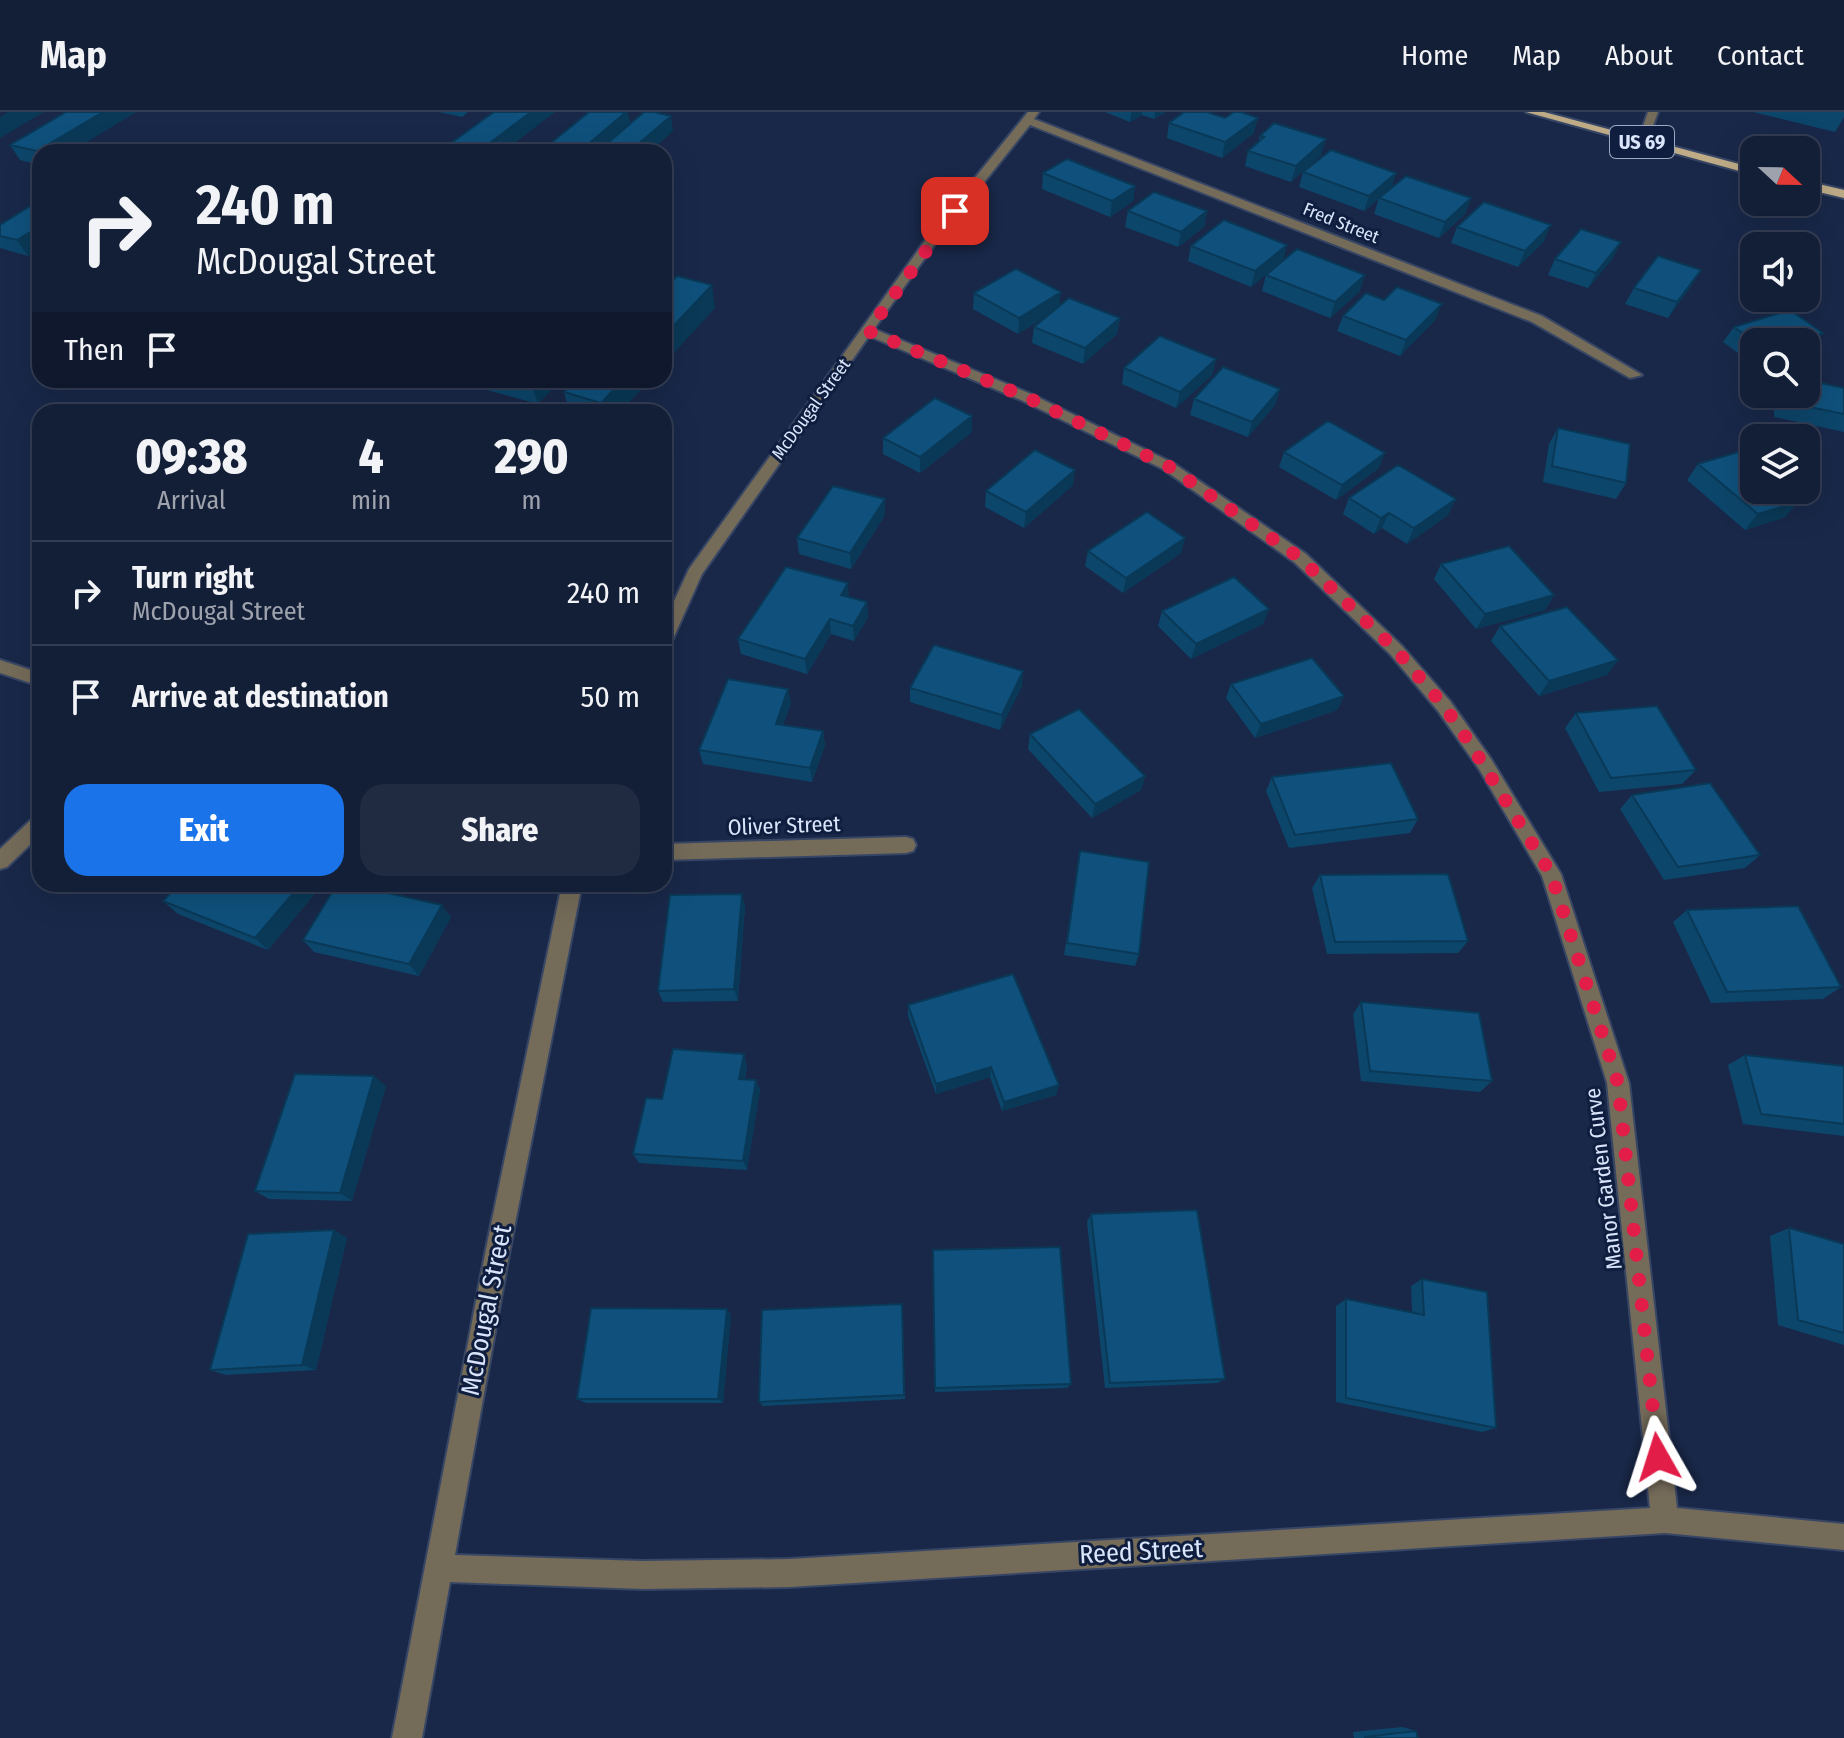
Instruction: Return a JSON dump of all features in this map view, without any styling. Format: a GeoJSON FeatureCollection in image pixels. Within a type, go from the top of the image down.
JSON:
{"type":"FeatureCollection","features":[{"type":"Feature","properties":{"kind":"main road","name":"US 69"},"geometry":{"type":"LineString","coordinates":[[1531,112],[1740,168]]}},
{"type":"Feature","properties":{"kind":"main road"},"geometry":{"type":"LineString","coordinates":[[1820,188],[1844,194]]}},
{"type":"Feature","properties":{"kind":"street"},"geometry":{"type":"LineString","coordinates":[[1641,142],[1653,112]]}},
{"type":"Feature","properties":{"kind":"street","name":"McDougal Street"},"geometry":{"type":"LineString","coordinates":[[672,623],[695,573],[808,410],[936,234],[1031,116]]}},
{"type":"Feature","properties":{"kind":"street","name":"Fred Street"},"geometry":{"type":"LineString","coordinates":[[1031,116],[1537,319],[1635,375]]}},
{"type":"Feature","properties":{"kind":"street","name":"Manor Garden Curve"},"geometry":{"type":"LineString","coordinates":[[868,331],[1026,397],[1168,466],[1300,558],[1396,650],[1444,706],[1485,764],[1551,874],[1618,1083],[1665,1520]]}},
{"type":"Feature","properties":{"kind":"street"},"geometry":{"type":"LineString","coordinates":[[0,666],[32,677]]}},
{"type":"Feature","properties":{"kind":"street"},"geometry":{"type":"LineString","coordinates":[[0,861],[32,831]]}},
{"type":"Feature","properties":{"kind":"street","name":"Oliver Street"},"geometry":{"type":"LineString","coordinates":[[672,852],[906,845]]}},
{"type":"Feature","properties":{"kind":"street","name":"McDougal Street"},"geometry":{"type":"LineString","coordinates":[[407,1738],[501,1234],[570,892]]}},
{"type":"Feature","properties":{"kind":"street","name":"Reed Street"},"geometry":{"type":"LineString","coordinates":[[437,1568],[643,1575],[790,1573],[1665,1520],[1844,1537]]}},
{"type":"Feature","properties":{"kind":"building"},"geometry":{"type":"Polygon","coordinates":[[[66,112],[103,112],[49,144],[32,144],[32,150],[10,145],[66,112]]]}},
{"type":"Feature","properties":{"kind":"building"},"geometry":{"type":"Polygon","coordinates":[[[494,112],[531,112],[489,144],[450,144],[494,112]]]}},
{"type":"Feature","properties":{"kind":"building"},"geometry":{"type":"Polygon","coordinates":[[[589,112],[626,112],[588,144],[550,144],[589,112]]]}},
{"type":"Feature","properties":{"kind":"building"},"geometry":{"type":"Polygon","coordinates":[[[644,112],[671,116],[638,144],[606,144],[644,112]]]}},
{"type":"Feature","properties":{"kind":"building"},"geometry":{"type":"Polygon","coordinates":[[[1184,112],[1207,112],[1225,118],[1234,112],[1241,112],[1258,118],[1225,142],[1169,123],[1184,112]]]}},
{"type":"Feature","properties":{"kind":"building"},"geometry":{"type":"Polygon","coordinates":[[[1274,123],[1326,139],[1296,166],[1248,151],[1274,123]]]}},
{"type":"Feature","properties":{"kind":"building"},"geometry":{"type":"Polygon","coordinates":[[[1331,150],[1396,173],[1369,196],[1303,172],[1331,150]]]}},
{"type":"Feature","properties":{"kind":"building"},"geometry":{"type":"Polygon","coordinates":[[[1067,159],[1135,186],[1112,201],[1043,173],[1067,159]]]}},
{"type":"Feature","properties":{"kind":"building"},"geometry":{"type":"Polygon","coordinates":[[[1406,176],[1471,198],[1445,222],[1379,198],[1406,176]]]}},
{"type":"Feature","properties":{"kind":"building"},"geometry":{"type":"Polygon","coordinates":[[[1154,192],[1207,211],[1181,232],[1128,211],[1154,192]]]}},
{"type":"Feature","properties":{"kind":"building"},"geometry":{"type":"Polygon","coordinates":[[[1484,202],[1551,225],[1525,251],[1457,227],[1484,202]]]}},
{"type":"Feature","properties":{"kind":"building"},"geometry":{"type":"Polygon","coordinates":[[[32,205],[32,231],[17,240],[0,236],[0,225],[32,205]]]}},
{"type":"Feature","properties":{"kind":"building"},"geometry":{"type":"Polygon","coordinates":[[[1224,220],[1287,245],[1255,271],[1191,246],[1224,220]]]}},
{"type":"Feature","properties":{"kind":"building"},"geometry":{"type":"Polygon","coordinates":[[[1581,229],[1621,242],[1596,273],[1555,259],[1581,229]]]}},
{"type":"Feature","properties":{"kind":"building"},"geometry":{"type":"Polygon","coordinates":[[[1297,249],[1365,275],[1335,302],[1266,275],[1297,249]]]}},
{"type":"Feature","properties":{"kind":"building"},"geometry":{"type":"Polygon","coordinates":[[[1658,256],[1701,270],[1677,302],[1634,288],[1658,256]]]}},
{"type":"Feature","properties":{"kind":"building"},"geometry":{"type":"Polygon","coordinates":[[[1016,269],[1061,292],[1019,318],[974,293],[1016,269]]]}},
{"type":"Feature","properties":{"kind":"building"},"geometry":{"type":"Polygon","coordinates":[[[677,276],[712,285],[672,328],[672,281],[677,276]]]}},
{"type":"Feature","properties":{"kind":"building"},"geometry":{"type":"Polygon","coordinates":[[[1397,287],[1442,304],[1406,340],[1343,316],[1366,293],[1384,300],[1397,287]]]}},
{"type":"Feature","properties":{"kind":"building"},"geometry":{"type":"Polygon","coordinates":[[[1069,298],[1120,318],[1085,348],[1034,327],[1069,298]]]}},
{"type":"Feature","properties":{"kind":"building"},"geometry":{"type":"Polygon","coordinates":[[[1793,312],[1816,328],[1740,328],[1740,331],[1734,327],[1793,312]]]}},
{"type":"Feature","properties":{"kind":"building"},"geometry":{"type":"Polygon","coordinates":[[[1160,336],[1216,359],[1180,392],[1124,368],[1160,336]]]}},
{"type":"Feature","properties":{"kind":"building"},"geometry":{"type":"Polygon","coordinates":[[[1223,367],[1280,389],[1252,422],[1194,399],[1223,367]]]}},
{"type":"Feature","properties":{"kind":"building"},"geometry":{"type":"Polygon","coordinates":[[[1820,383],[1844,388],[1844,414],[1814,408],[1820,408],[1820,383]]]}},
{"type":"Feature","properties":{"kind":"building"},"geometry":{"type":"Polygon","coordinates":[[[568,388],[615,388],[601,403],[564,392],[568,388]]]}},
{"type":"Feature","properties":{"kind":"building"},"geometry":{"type":"Polygon","coordinates":[[[935,398],[972,416],[920,457],[883,438],[935,398]]]}},
{"type":"Feature","properties":{"kind":"building"},"geometry":{"type":"Polygon","coordinates":[[[1328,421],[1385,453],[1342,485],[1284,452],[1328,421]]]}},
{"type":"Feature","properties":{"kind":"building"},"geometry":{"type":"Polygon","coordinates":[[[1558,428],[1630,444],[1626,483],[1552,466],[1558,428]]]}},
{"type":"Feature","properties":{"kind":"building"},"geometry":{"type":"Polygon","coordinates":[[[1035,450],[1075,470],[1026,512],[986,491],[1035,450]]]}},
{"type":"Feature","properties":{"kind":"building"},"geometry":{"type":"Polygon","coordinates":[[[1738,452],[1740,499],[1698,464],[1738,452]]]}},
{"type":"Feature","properties":{"kind":"building"},"geometry":{"type":"Polygon","coordinates":[[[1398,465],[1456,499],[1414,528],[1389,513],[1381,518],[1349,498],[1398,465]]]}},
{"type":"Feature","properties":{"kind":"building"},"geometry":{"type":"Polygon","coordinates":[[[833,486],[885,499],[850,553],[797,538],[833,486]]]}},
{"type":"Feature","properties":{"kind":"building"},"geometry":{"type":"Polygon","coordinates":[[[1746,504],[1791,504],[1758,514],[1746,504]]]}},
{"type":"Feature","properties":{"kind":"building"},"geometry":{"type":"Polygon","coordinates":[[[1147,512],[1185,538],[1126,578],[1088,551],[1147,512]]]}},
{"type":"Feature","properties":{"kind":"building"},"geometry":{"type":"Polygon","coordinates":[[[1509,546],[1554,595],[1485,614],[1441,564],[1509,546]]]}},
{"type":"Feature","properties":{"kind":"building"},"geometry":{"type":"Polygon","coordinates":[[[786,567],[848,583],[841,595],[867,602],[853,626],[830,619],[805,659],[738,639],[786,567]]]}},
{"type":"Feature","properties":{"kind":"building"},"geometry":{"type":"Polygon","coordinates":[[[1234,577],[1269,609],[1196,644],[1162,611],[1234,577]]]}},
{"type":"Feature","properties":{"kind":"building"},"geometry":{"type":"Polygon","coordinates":[[[1567,607],[1618,660],[1549,681],[1500,626],[1567,607]]]}},
{"type":"Feature","properties":{"kind":"building"},"geometry":{"type":"Polygon","coordinates":[[[934,645],[1023,671],[1002,715],[910,688],[934,645]]]}},
{"type":"Feature","properties":{"kind":"building"},"geometry":{"type":"Polygon","coordinates":[[[1312,658],[1344,696],[1261,724],[1231,684],[1312,658]]]}},
{"type":"Feature","properties":{"kind":"building"},"geometry":{"type":"Polygon","coordinates":[[[728,679],[788,689],[776,724],[823,731],[810,768],[699,750],[728,679]]]}},
{"type":"Feature","properties":{"kind":"building"},"geometry":{"type":"Polygon","coordinates":[[[1657,706],[1696,770],[1611,778],[1576,713],[1657,706]]]}},
{"type":"Feature","properties":{"kind":"building"},"geometry":{"type":"Polygon","coordinates":[[[1079,709],[1145,776],[1095,804],[1030,734],[1079,709]]]}},
{"type":"Feature","properties":{"kind":"building"},"geometry":{"type":"Polygon","coordinates":[[[1391,763],[1418,819],[1295,835],[1272,777],[1391,763]]]}},
{"type":"Feature","properties":{"kind":"building"},"geometry":{"type":"Polygon","coordinates":[[[1710,783],[1760,855],[1678,867],[1632,795],[1710,783]]]}},
{"type":"Feature","properties":{"kind":"building"},"geometry":{"type":"Polygon","coordinates":[[[1080,851],[1149,862],[1139,954],[1067,943],[1080,851]]]}},
{"type":"Feature","properties":{"kind":"building"},"geometry":{"type":"Polygon","coordinates":[[[1448,874],[1468,941],[1335,942],[1320,875],[1448,874]]]}},
{"type":"Feature","properties":{"kind":"building"},"geometry":{"type":"Polygon","coordinates":[[[171,892],[294,892],[255,938],[163,901],[171,892]]]}},
{"type":"Feature","properties":{"kind":"building"},"geometry":{"type":"Polygon","coordinates":[[[332,892],[383,892],[442,905],[409,964],[303,940],[332,892]]]}},
{"type":"Feature","properties":{"kind":"building"},"geometry":{"type":"Polygon","coordinates":[[[742,894],[734,989],[658,991],[670,895],[742,894]]]}},
{"type":"Feature","properties":{"kind":"building"},"geometry":{"type":"Polygon","coordinates":[[[1798,906],[1841,987],[1727,992],[1687,910],[1798,906]]]}},
{"type":"Feature","properties":{"kind":"building"},"geometry":{"type":"Polygon","coordinates":[[[1013,974],[1059,1085],[1004,1102],[991,1067],[936,1084],[908,1005],[1013,974]]]}},
{"type":"Feature","properties":{"kind":"building"},"geometry":{"type":"Polygon","coordinates":[[[1361,1002],[1479,1013],[1492,1081],[1370,1071],[1361,1002]]]}},
{"type":"Feature","properties":{"kind":"building"},"geometry":{"type":"Polygon","coordinates":[[[673,1049],[744,1054],[739,1079],[756,1080],[743,1161],[633,1154],[646,1098],[662,1099],[673,1049]]]}},
{"type":"Feature","properties":{"kind":"building"},"geometry":{"type":"Polygon","coordinates":[[[1745,1055],[1844,1066],[1844,1124],[1761,1114],[1745,1055]]]}},
{"type":"Feature","properties":{"kind":"building"},"geometry":{"type":"Polygon","coordinates":[[[295,1074],[374,1076],[340,1193],[255,1191],[295,1074]]]}},
{"type":"Feature","properties":{"kind":"building"},"geometry":{"type":"Polygon","coordinates":[[[1197,1210],[1225,1379],[1110,1383],[1091,1214],[1197,1210]]]}},
{"type":"Feature","properties":{"kind":"building"},"geometry":{"type":"Polygon","coordinates":[[[1789,1228],[1844,1244],[1844,1333],[1798,1320],[1789,1228]]]}},
{"type":"Feature","properties":{"kind":"building"},"geometry":{"type":"Polygon","coordinates":[[[334,1230],[302,1365],[210,1370],[248,1234],[334,1230]]]}},
{"type":"Feature","properties":{"kind":"building"},"geometry":{"type":"Polygon","coordinates":[[[1060,1247],[1071,1384],[935,1388],[933,1250],[1060,1247]]]}},
{"type":"Feature","properties":{"kind":"building"},"geometry":{"type":"Polygon","coordinates":[[[1422,1279],[1487,1292],[1496,1428],[1346,1398],[1346,1299],[1424,1315],[1422,1279]]]}},
{"type":"Feature","properties":{"kind":"building"},"geometry":{"type":"Polygon","coordinates":[[[902,1304],[904,1395],[759,1402],[762,1310],[902,1304]]]}},
{"type":"Feature","properties":{"kind":"building"},"geometry":{"type":"Polygon","coordinates":[[[591,1308],[727,1309],[718,1399],[577,1399],[591,1308]]]}},
{"type":"Feature","properties":{"kind":"building"},"geometry":{"type":"Polygon","coordinates":[[[1416,1731],[1418,1738],[1365,1738],[1365,1737],[1416,1731]]]}},
{"type":"Feature","properties":{"kind":"route"},"geometry":{"type":"LineString","coordinates":[[955,211],[868,331],[1026,397],[1168,466],[1300,558],[1396,650],[1444,706],[1485,764],[1551,874],[1618,1083],[1658,1457]]}}]}
